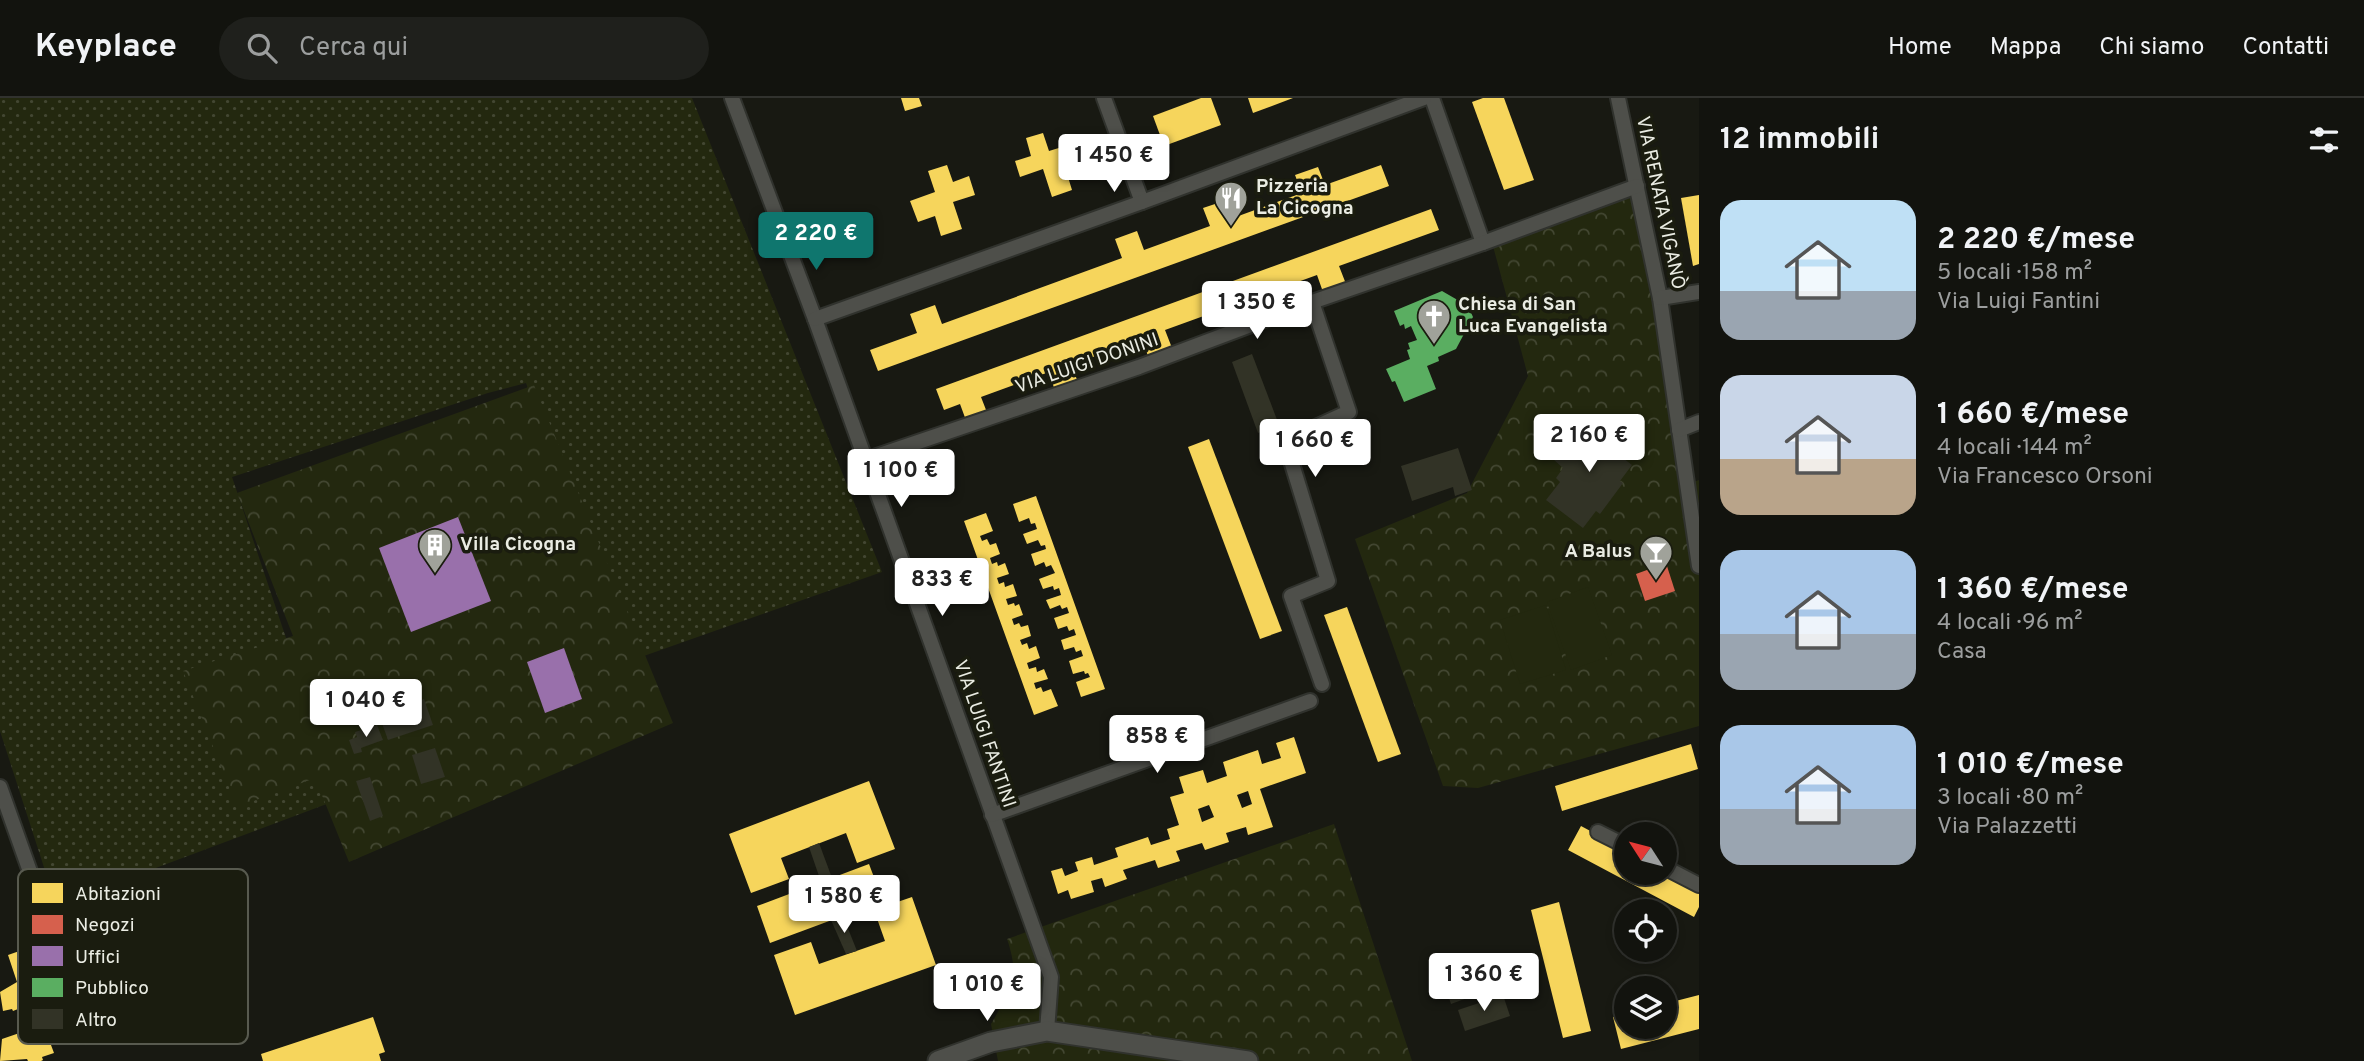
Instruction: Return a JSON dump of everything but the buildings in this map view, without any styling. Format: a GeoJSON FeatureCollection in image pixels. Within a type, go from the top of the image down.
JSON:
{"type":"FeatureCollection","features":[{"type":"Feature","properties":{"kind":"main road"},"geometry":{"type":"LineString","coordinates":[[939,1061],[992,1042],[1047,1031],[1248,1061]]}},
{"type":"Feature","properties":{"kind":"street","name":"VIA LUIGI FANTINI"},"geometry":{"type":"LineString","coordinates":[[732,98],[815,319],[1051,977],[1047,1031]]}},
{"type":"Feature","properties":{"kind":"street"},"geometry":{"type":"LineString","coordinates":[[1104,98],[1142,202]]}},
{"type":"Feature","properties":{"kind":"street"},"geometry":{"type":"LineString","coordinates":[[815,319],[1424,98]]}},
{"type":"Feature","properties":{"kind":"street"},"geometry":{"type":"LineString","coordinates":[[1432,98],[1483,243]]}},
{"type":"Feature","properties":{"kind":"street","name":"VIA RENATA VIGANÒ"},"geometry":{"type":"LineString","coordinates":[[1619,98],[1660,298],[1699,566]]}},
{"type":"Feature","properties":{"kind":"street","name":"VIA LUIGI DONINI"},"geometry":{"type":"LineString","coordinates":[[865,460],[1139,367],[1637,186]]}},
{"type":"Feature","properties":{"kind":"street"},"geometry":{"type":"LineString","coordinates":[[1660,298],[1699,292]]}},
{"type":"Feature","properties":{"kind":"street"},"geometry":{"type":"LineString","coordinates":[[1312,302],[1349,412],[1285,440],[1328,581],[1291,596],[1322,684]]}},
{"type":"Feature","properties":{"kind":"street"},"geometry":{"type":"LineString","coordinates":[[1679,430],[1699,422]]}},
{"type":"Feature","properties":{"kind":"street"},"geometry":{"type":"LineString","coordinates":[[992,815],[1310,701]]}},
{"type":"Feature","properties":{"kind":"street"},"geometry":{"type":"LineString","coordinates":[[0,786],[29,869]]}},
{"type":"Feature","properties":{"kind":"street"},"geometry":{"type":"LineString","coordinates":[[1598,832],[1614,840]]}},
{"type":"Feature","properties":{"kind":"street"},"geometry":{"type":"LineString","coordinates":[[1677,874],[1699,886]]}},
{"type":"Feature","properties":{"kind":"green space"},"geometry":{"type":"Polygon","coordinates":[[[0,98],[692,98],[882,572],[624,663],[526,383],[232,477],[340,799],[153,869],[45,869],[0,731],[0,98]]]}},
{"type":"Feature","properties":{"kind":"green space"},"geometry":{"type":"Polygon","coordinates":[[[1639,190],[1688,484],[1699,480],[1699,726],[1478,788],[1443,786],[1355,539],[1467,493],[1528,376],[1493,246],[1639,190]]]}},
{"type":"Feature","properties":{"kind":"green space"},"geometry":{"type":"Polygon","coordinates":[[[534,385],[673,723],[349,862],[315,778],[237,807],[183,671],[293,636],[237,493],[534,385]]]}},
{"type":"Feature","properties":{"kind":"green space"},"geometry":{"type":"Polygon","coordinates":[[[1588,587],[1612,655],[1571,670],[1547,602],[1588,587]]]}},
{"type":"Feature","properties":{"kind":"green space"},"geometry":{"type":"Polygon","coordinates":[[[1546,605],[1566,670],[1520,684],[1500,620],[1546,605]]]}},
{"type":"Feature","properties":{"kind":"green space"},"geometry":{"type":"Polygon","coordinates":[[[1334,824],[1412,1061],[998,1061],[991,1024],[1008,993],[1013,975],[1007,939],[1334,824]]]}},
{"type":"Feature","properties":{"kind":"place","name":"Pizzeria La Cicogna"},"geometry":{"type":"Point","coordinates":[1231,228]}},
{"type":"Feature","properties":{"kind":"place","name":"Chiesa di San Luca Evangelista"},"geometry":{"type":"Point","coordinates":[1434,346]}},
{"type":"Feature","properties":{"kind":"place","name":"Villa Cicogna"},"geometry":{"type":"Point","coordinates":[435,575]}},
{"type":"Feature","properties":{"kind":"place","name":"A Balus"},"geometry":{"type":"Point","coordinates":[1656,582]}}]}
